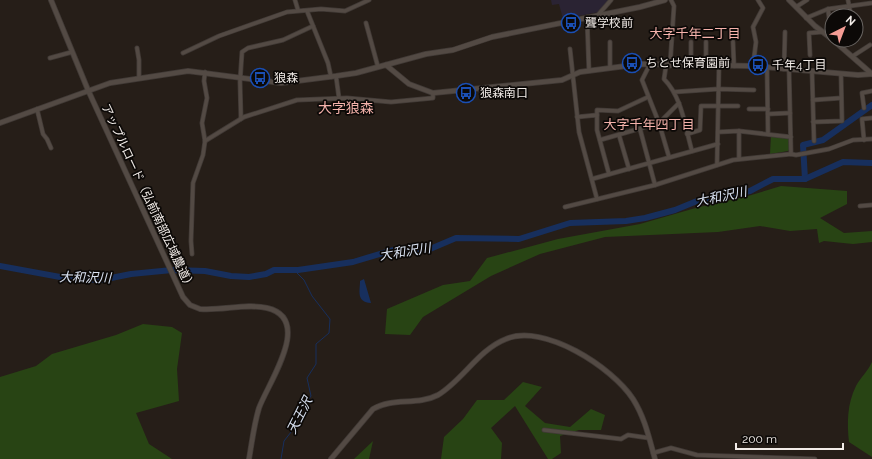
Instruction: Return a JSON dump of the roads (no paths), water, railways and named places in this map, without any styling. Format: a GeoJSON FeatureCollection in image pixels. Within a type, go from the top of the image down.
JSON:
{"type":"FeatureCollection","features":[{"type":"Feature","properties":{"kind":"street","name":"アップルロード（弘前南部広域農道）"},"geometry":{"type":"LineString","coordinates":[[52,0],[88,90],[183,298],[195,308],[209,310],[266,308],[277,312],[287,324],[288,343],[259,408],[249,459]]}},
{"type":"Feature","properties":{"kind":"street"},"geometry":{"type":"LineString","coordinates":[[295,0],[298,10]]}},
{"type":"Feature","properties":{"kind":"street"},"geometry":{"type":"LineString","coordinates":[[183,53],[233,30],[287,12],[321,9],[346,11],[368,0]]}},
{"type":"Feature","properties":{"kind":"street"},"geometry":{"type":"LineString","coordinates":[[598,15],[611,0]]}},
{"type":"Feature","properties":{"kind":"street"},"geometry":{"type":"LineString","coordinates":[[0,123],[110,83],[179,71],[205,72],[286,83],[333,77],[453,50],[492,37],[647,6],[665,0]]}},
{"type":"Feature","properties":{"kind":"street"},"geometry":{"type":"LineString","coordinates":[[671,0],[674,6],[668,66],[664,80],[671,86],[679,103],[692,151]]}},
{"type":"Feature","properties":{"kind":"street"},"geometry":{"type":"LineString","coordinates":[[753,66],[756,42],[754,27],[762,8],[758,0]]}},
{"type":"Feature","properties":{"kind":"street"},"geometry":{"type":"LineString","coordinates":[[789,0],[822,32]]}},
{"type":"Feature","properties":{"kind":"street"},"geometry":{"type":"LineString","coordinates":[[796,7],[808,0]]}},
{"type":"Feature","properties":{"kind":"street"},"geometry":{"type":"LineString","coordinates":[[848,0],[849,6]]}},
{"type":"Feature","properties":{"kind":"street"},"geometry":{"type":"LineString","coordinates":[[871,0],[872,7]]}},
{"type":"Feature","properties":{"kind":"street"},"geometry":{"type":"LineString","coordinates":[[835,8],[872,3]]}},
{"type":"Feature","properties":{"kind":"street"},"geometry":{"type":"LineString","coordinates":[[308,11],[333,77],[339,98]]}},
{"type":"Feature","properties":{"kind":"street"},"geometry":{"type":"LineString","coordinates":[[806,18],[824,11]]}},
{"type":"Feature","properties":{"kind":"street"},"geometry":{"type":"LineString","coordinates":[[587,17],[589,71]]}},
{"type":"Feature","properties":{"kind":"street"},"geometry":{"type":"LineString","coordinates":[[366,23],[378,67]]}},
{"type":"Feature","properties":{"kind":"street"},"geometry":{"type":"LineString","coordinates":[[241,119],[241,54],[245,50],[283,40],[313,26]]}},
{"type":"Feature","properties":{"kind":"street"},"geometry":{"type":"LineString","coordinates":[[784,69],[785,32]]}},
{"type":"Feature","properties":{"kind":"street"},"geometry":{"type":"LineString","coordinates":[[810,55],[809,33],[822,32]]}},
{"type":"Feature","properties":{"kind":"street"},"geometry":{"type":"LineString","coordinates":[[610,42],[610,68]]}},
{"type":"Feature","properties":{"kind":"street"},"geometry":{"type":"LineString","coordinates":[[691,42],[691,66]]}},
{"type":"Feature","properties":{"kind":"street"},"geometry":{"type":"LineString","coordinates":[[706,42],[706,66]]}},
{"type":"Feature","properties":{"kind":"street"},"geometry":{"type":"LineString","coordinates":[[733,42],[734,66]]}},
{"type":"Feature","properties":{"kind":"street"},"geometry":{"type":"LineString","coordinates":[[852,56],[870,45]]}},
{"type":"Feature","properties":{"kind":"street"},"geometry":{"type":"LineString","coordinates":[[137,48],[139,78]]}},
{"type":"Feature","properties":{"kind":"street"},"geometry":{"type":"LineString","coordinates":[[843,48],[872,74]]}},
{"type":"Feature","properties":{"kind":"street"},"geometry":{"type":"LineString","coordinates":[[570,49],[579,132],[597,199]]}},
{"type":"Feature","properties":{"kind":"street"},"geometry":{"type":"LineString","coordinates":[[50,58],[72,52]]}},
{"type":"Feature","properties":{"kind":"street"},"geometry":{"type":"LineString","coordinates":[[650,64],[642,80],[660,123],[669,157]]}},
{"type":"Feature","properties":{"kind":"street"},"geometry":{"type":"LineString","coordinates":[[386,65],[408,84],[433,93],[562,80],[573,74],[589,71],[650,64],[668,66],[753,66],[841,74],[872,74]]}},
{"type":"Feature","properties":{"kind":"street"},"geometry":{"type":"LineString","coordinates":[[717,165],[719,66]]}},
{"type":"Feature","properties":{"kind":"street"},"geometry":{"type":"LineString","coordinates":[[768,67],[768,134]]}},
{"type":"Feature","properties":{"kind":"street"},"geometry":{"type":"LineString","coordinates":[[789,69],[791,154]]}},
{"type":"Feature","properties":{"kind":"street"},"geometry":{"type":"LineString","coordinates":[[812,71],[814,141]]}},
{"type":"Feature","properties":{"kind":"street"},"geometry":{"type":"LineString","coordinates":[[192,254],[190,241],[193,183],[203,155],[205,141],[202,123],[207,98],[204,81],[205,72]]}},
{"type":"Feature","properties":{"kind":"street"},"geometry":{"type":"LineString","coordinates":[[813,122],[842,121],[841,74]]}},
{"type":"Feature","properties":{"kind":"street"},"geometry":{"type":"LineString","coordinates":[[674,92],[718,89],[754,90]]}},
{"type":"Feature","properties":{"kind":"street"},"geometry":{"type":"LineString","coordinates":[[864,108],[862,93],[872,91]]}},
{"type":"Feature","properties":{"kind":"street"},"geometry":{"type":"LineString","coordinates":[[205,141],[241,119],[291,102],[339,98],[391,102],[433,98],[433,93]]}},
{"type":"Feature","properties":{"kind":"street"},"geometry":{"type":"LineString","coordinates":[[609,174],[597,130],[597,110],[618,111],[648,97]]}},
{"type":"Feature","properties":{"kind":"street"},"geometry":{"type":"LineString","coordinates":[[813,100],[841,98]]}},
{"type":"Feature","properties":{"kind":"street"},"geometry":{"type":"LineString","coordinates":[[600,140],[660,123],[679,103]]}},
{"type":"Feature","properties":{"kind":"street"},"geometry":{"type":"LineString","coordinates":[[687,134],[700,130],[702,106],[738,106]]}},
{"type":"Feature","properties":{"kind":"street"},"geometry":{"type":"LineString","coordinates":[[38,109],[43,134],[51,148]]}},
{"type":"Feature","properties":{"kind":"street"},"geometry":{"type":"LineString","coordinates":[[749,109],[790,113]]}},
{"type":"Feature","properties":{"kind":"street"},"geometry":{"type":"LineString","coordinates":[[578,117],[597,115]]}},
{"type":"Feature","properties":{"kind":"street"},"geometry":{"type":"LineString","coordinates":[[864,140],[862,119],[872,118]]}},
{"type":"Feature","properties":{"kind":"street"},"geometry":{"type":"LineString","coordinates":[[640,129],[655,185]]}},
{"type":"Feature","properties":{"kind":"street"},"geometry":{"type":"LineString","coordinates":[[718,132],[739,131],[791,137]]}},
{"type":"Feature","properties":{"kind":"street"},"geometry":{"type":"LineString","coordinates":[[739,131],[739,159]]}},
{"type":"Feature","properties":{"kind":"street"},"geometry":{"type":"LineString","coordinates":[[619,135],[629,169]]}},
{"type":"Feature","properties":{"kind":"street"},"geometry":{"type":"LineString","coordinates":[[564,207],[655,185],[739,159],[791,154],[796,155],[829,149],[853,140],[872,139]]}},
{"type":"Feature","properties":{"kind":"street"},"geometry":{"type":"LineString","coordinates":[[592,179],[718,144]]}},
{"type":"Feature","properties":{"kind":"street"},"geometry":{"type":"LineString","coordinates":[[860,206],[872,205]]}},
{"type":"Feature","properties":{"kind":"street"},"geometry":{"type":"LineString","coordinates":[[331,459],[374,409],[390,402],[415,401],[438,395],[494,346],[506,339],[524,335],[539,336],[550,340],[587,358],[606,370],[632,398],[644,419],[655,459]]}},
{"type":"Feature","properties":{"kind":"street"},"geometry":{"type":"LineString","coordinates":[[544,430],[621,440],[628,436],[650,438]]}},
{"type":"Feature","properties":{"kind":"street"},"geometry":{"type":"LineString","coordinates":[[653,453],[671,448],[697,455],[815,459]]}},
{"type":"Feature","properties":{"kind":"water"},"geometry":{"type":"Polygon","coordinates":[[[364,279],[371,303],[363,301],[360,295],[360,281],[364,279]]]}},
{"type":"Feature","properties":{"kind":"waterway"},"geometry":{"type":"LineString","coordinates":[[805,179],[803,145],[823,140],[872,105]]}},
{"type":"Feature","properties":{"kind":"waterway","name":"大和沢川"},"geometry":{"type":"LineString","coordinates":[[0,266],[71,279],[101,280],[131,274],[172,270],[205,271],[231,276],[249,277],[266,274],[274,270],[298,270],[353,262],[393,250],[430,249],[456,238],[519,239],[570,223],[626,221],[645,218],[675,210],[697,201],[750,191],[773,179],[805,179],[843,162],[872,163]]}},
{"type":"Feature","properties":{"kind":"waterway","name":"天王沢"},"geometry":{"type":"LineString","coordinates":[[281,459],[284,441],[295,427],[303,407],[311,396],[307,378],[316,364],[316,344],[329,333],[330,319],[312,296],[304,280],[294,270]]}},
{"type":"Feature","properties":{"kind":"place","name":"聾学校前"},"geometry":{"type":"Point","coordinates":[571,23]}},
{"type":"Feature","properties":{"kind":"place","name":"ちとせ保育園前"},"geometry":{"type":"Point","coordinates":[632,63]}},
{"type":"Feature","properties":{"kind":"place","name":"千年4丁目"},"geometry":{"type":"Point","coordinates":[758,65]}},
{"type":"Feature","properties":{"kind":"place","name":"狼森"},"geometry":{"type":"Point","coordinates":[260,78]}},
{"type":"Feature","properties":{"kind":"place","name":"狼森南口"},"geometry":{"type":"Point","coordinates":[466,93]}},
{"type":"Feature","properties":{"kind":"district","name":"大字千年二丁目"},"geometry":{"type":"Point","coordinates":[695,33]}},
{"type":"Feature","properties":{"kind":"district","name":"大字狼森"},"geometry":{"type":"Point","coordinates":[346,108]}},
{"type":"Feature","properties":{"kind":"district","name":"大字千年四丁目"},"geometry":{"type":"Point","coordinates":[649,124]}}]}
